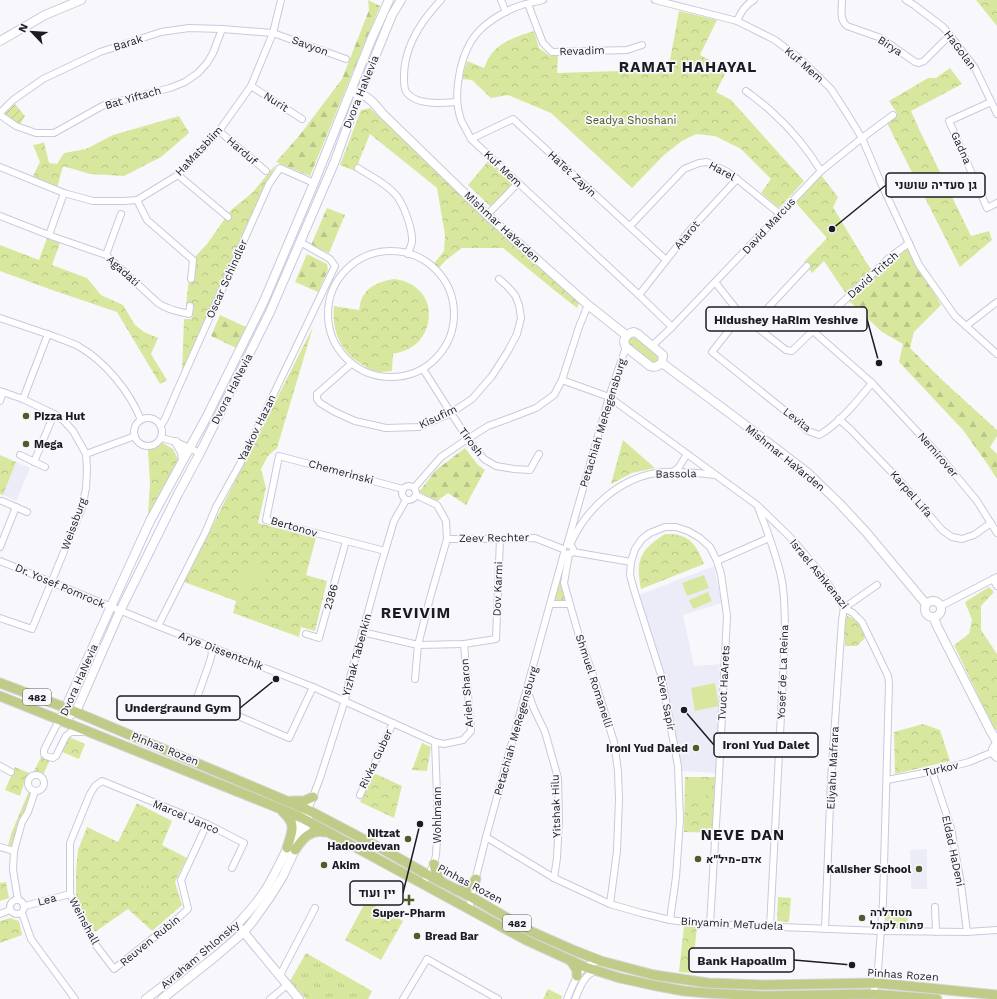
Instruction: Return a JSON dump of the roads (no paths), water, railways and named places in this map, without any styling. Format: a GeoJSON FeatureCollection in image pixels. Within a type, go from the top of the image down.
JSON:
{"type":"FeatureCollection","features":[{"type":"Feature","properties":{"kind":"main road","name":"482"},"geometry":{"type":"LineString","coordinates":[[0,683],[55,704],[74,709]]}},
{"type":"Feature","properties":{"kind":"main road","name":"482"},"geometry":{"type":"LineString","coordinates":[[0,696],[60,720]]}},
{"type":"Feature","properties":{"kind":"main road","name":"Pinhas Rozen"},"geometry":{"type":"LineString","coordinates":[[74,709],[308,810],[386,851],[530,931],[601,961],[654,975],[700,982],[740,985],[877,983],[997,995]]}},
{"type":"Feature","properties":{"kind":"main road","name":"Pinhas Rozen"},"geometry":{"type":"LineString","coordinates":[[60,720],[305,820],[526,940],[595,971],[652,985],[707,994],[763,998],[870,994],[937,999]]}},
{"type":"Feature","properties":{"kind":"main road"},"geometry":{"type":"LineString","coordinates":[[285,800],[301,801],[313,798],[316,808],[329,821]]}},
{"type":"Feature","properties":{"kind":"main road"},"geometry":{"type":"LineString","coordinates":[[271,805],[287,816],[292,823],[291,849]]}},
{"type":"Feature","properties":{"kind":"main road"},"geometry":{"type":"LineString","coordinates":[[291,849],[312,832],[321,831],[330,834]]}},
{"type":"Feature","properties":{"kind":"main road"},"geometry":{"type":"LineString","coordinates":[[434,864],[436,873],[441,882]]}},
{"type":"Feature","properties":{"kind":"main road"},"geometry":{"type":"LineString","coordinates":[[456,890],[468,888],[476,879]]}},
{"type":"Feature","properties":{"kind":"main road"},"geometry":{"type":"LineString","coordinates":[[571,961],[576,970],[577,976]]}},
{"type":"Feature","properties":{"kind":"street"},"geometry":{"type":"LineString","coordinates":[[0,40],[45,15],[81,0]]}},
{"type":"Feature","properties":{"kind":"street","name":"HaMatsbiim"},"geometry":{"type":"LineString","coordinates":[[0,167],[64,193],[93,201],[137,200],[178,175],[219,131],[250,86],[273,33],[281,0]]}},
{"type":"Feature","properties":{"kind":"street"},"geometry":{"type":"LineString","coordinates":[[441,0],[430,11],[411,43],[404,68],[404,87],[407,93],[417,100],[436,104],[457,102]]}},
{"type":"Feature","properties":{"kind":"street"},"geometry":{"type":"LineString","coordinates":[[501,0],[506,12]]}},
{"type":"Feature","properties":{"kind":"street","name":"Kuf Mem"},"geometry":{"type":"LineString","coordinates":[[543,0],[522,5],[506,12],[491,21],[479,31],[468,48],[460,69],[457,102],[461,119],[471,139],[672,327]]}},
{"type":"Feature","properties":{"kind":"street","name":"Kuf Mem"},"geometry":{"type":"LineString","coordinates":[[655,0],[737,21],[775,40],[800,59],[831,89],[862,138],[881,183],[920,265],[955,316],[997,354]]}},
{"type":"Feature","properties":{"kind":"street"},"geometry":{"type":"LineString","coordinates":[[737,21],[746,6],[754,0]]}},
{"type":"Feature","properties":{"kind":"street","name":"Birya"},"geometry":{"type":"LineString","coordinates":[[842,0],[843,21],[847,26],[880,38],[915,62],[919,63],[924,61],[950,35]]}},
{"type":"Feature","properties":{"kind":"street","name":"HaGolan"},"geometry":{"type":"LineString","coordinates":[[906,0],[943,27],[950,35],[975,68],[997,114]]}},
{"type":"Feature","properties":{"kind":"street"},"geometry":{"type":"LineString","coordinates":[[386,1],[400,2]]}},
{"type":"Feature","properties":{"kind":"street","name":"Dvora HaNevia"},"geometry":{"type":"LineString","coordinates":[[74,709],[110,607],[150,521],[190,448],[264,301],[314,183],[386,1]]}},
{"type":"Feature","properties":{"kind":"street","name":"Dvora HaNevia"},"geometry":{"type":"LineString","coordinates":[[60,720],[70,716],[74,709],[120,611],[270,312],[335,161],[359,96],[392,15],[400,2]]}},
{"type":"Feature","properties":{"kind":"street","name":"Revadim"},"geometry":{"type":"LineString","coordinates":[[528,4],[543,43],[552,52],[627,50],[642,45]]}},
{"type":"Feature","properties":{"kind":"street","name":"Barak"},"geometry":{"type":"LineString","coordinates":[[0,114],[13,100],[43,79],[100,52],[161,32],[189,28],[273,33]]}},
{"type":"Feature","properties":{"kind":"street","name":"Bat Yiftach"},"geometry":{"type":"LineString","coordinates":[[0,114],[16,126],[36,133],[54,133],[104,105],[170,88],[185,82],[198,73],[207,63],[213,53],[222,29]]}},
{"type":"Feature","properties":{"kind":"street","name":"Savyon"},"geometry":{"type":"LineString","coordinates":[[273,33],[346,59]]}},
{"type":"Feature","properties":{"kind":"street","name":"Nurit"},"geometry":{"type":"LineString","coordinates":[[250,86],[302,119]]}},
{"type":"Feature","properties":{"kind":"street"},"geometry":{"type":"LineString","coordinates":[[746,91],[773,113],[796,137],[821,171]]}},
{"type":"Feature","properties":{"kind":"street","name":"Mishmar HaYarden"},"geometry":{"type":"LineString","coordinates":[[350,93],[370,100],[487,215],[588,305],[626,335]]}},
{"type":"Feature","properties":{"kind":"street","name":"Gadna"},"geometry":{"type":"LineString","coordinates":[[991,102],[949,121],[987,208],[997,203]]}},
{"type":"Feature","properties":{"kind":"street","name":"David Marcus"},"geometry":{"type":"LineString","coordinates":[[652,346],[821,171],[893,115]]}},
{"type":"Feature","properties":{"kind":"street","name":"HaTet Zayin"},"geometry":{"type":"LineString","coordinates":[[471,139],[513,119],[666,260]]}},
{"type":"Feature","properties":{"kind":"street","name":"Harduf"},"geometry":{"type":"LineString","coordinates":[[219,131],[266,171]]}},
{"type":"Feature","properties":{"kind":"street","name":"Harel"},"geometry":{"type":"LineString","coordinates":[[630,226],[684,169],[692,165],[707,162],[726,171],[780,214]]}},
{"type":"Feature","properties":{"kind":"street","name":"Oscar Schindler"},"geometry":{"type":"LineString","coordinates":[[161,425],[269,184],[280,168],[314,183]]}},
{"type":"Feature","properties":{"kind":"street"},"geometry":{"type":"LineString","coordinates":[[358,168],[382,182],[395,193],[402,204],[412,233],[412,242],[408,254]]}},
{"type":"Feature","properties":{"kind":"street"},"geometry":{"type":"LineString","coordinates":[[178,175],[228,217]]}},
{"type":"Feature","properties":{"kind":"street","name":"Atarot"},"geometry":{"type":"LineString","coordinates":[[639,295],[690,230],[737,179]]}},
{"type":"Feature","properties":{"kind":"street"},"geometry":{"type":"LineString","coordinates":[[487,215],[518,183]]}},
{"type":"Feature","properties":{"kind":"street"},"geometry":{"type":"LineString","coordinates":[[49,235],[64,193]]}},
{"type":"Feature","properties":{"kind":"street"},"geometry":{"type":"LineString","coordinates":[[137,200],[147,220],[193,260],[191,279]]}},
{"type":"Feature","properties":{"kind":"street"},"geometry":{"type":"LineString","coordinates":[[106,255],[121,214]]}},
{"type":"Feature","properties":{"kind":"street","name":"Agadati"},"geometry":{"type":"LineString","coordinates":[[0,216],[106,255],[164,307],[189,314],[190,306]]}},
{"type":"Feature","properties":{"kind":"street","name":"Yaakov Hazan"},"geometry":{"type":"LineString","coordinates":[[158,626],[206,531],[216,507],[240,464],[335,266],[330,259],[300,242]]}},
{"type":"Feature","properties":{"kind":"street","name":"David Tritch"},"geometry":{"type":"LineString","coordinates":[[715,282],[742,315],[786,350],[792,351],[889,258],[909,243]]}},
{"type":"Feature","properties":{"kind":"street"},"geometry":{"type":"LineString","coordinates":[[394,251],[408,254],[436,270],[448,285],[455,304],[454,330],[445,347],[435,360],[423,369],[401,377],[376,376],[351,364],[338,350],[329,329],[328,306],[335,285],[346,270],[355,263],[373,254],[394,251]]}},
{"type":"Feature","properties":{"kind":"street"},"geometry":{"type":"LineString","coordinates":[[753,324],[808,266]]}},
{"type":"Feature","properties":{"kind":"street","name":"Kisufim"},"geometry":{"type":"LineString","coordinates":[[351,364],[317,394],[317,399],[320,404],[356,421],[386,428],[419,427],[451,413],[472,399],[492,376],[517,334],[521,318],[520,305],[515,295],[500,279]]}},
{"type":"Feature","properties":{"kind":"street"},"geometry":{"type":"LineString","coordinates":[[966,326],[997,302]]}},
{"type":"Feature","properties":{"kind":"street"},"geometry":{"type":"LineString","coordinates":[[414,488],[441,457],[468,439],[488,426],[536,408],[554,395],[562,380],[579,327],[588,305]]}},
{"type":"Feature","properties":{"kind":"street","name":"Levita"},"geometry":{"type":"LineString","coordinates":[[742,315],[712,352],[808,431],[819,435],[827,431],[872,383]]}},
{"type":"Feature","properties":{"kind":"street"},"geometry":{"type":"LineString","coordinates":[[0,318],[79,346],[108,370],[125,388],[137,409],[141,420]]}},
{"type":"Feature","properties":{"kind":"street"},"geometry":{"type":"LineString","coordinates":[[813,331],[872,383]]}},
{"type":"Feature","properties":{"kind":"street"},"geometry":{"type":"LineString","coordinates":[[634,332],[652,346],[663,355],[662,363],[654,367],[650,366],[626,347],[624,340],[626,335],[634,332]]}},
{"type":"Feature","properties":{"kind":"street"},"geometry":{"type":"LineString","coordinates":[[23,399],[48,334]]}},
{"type":"Feature","properties":{"kind":"street","name":"Petachiah MeRegensburg"},"geometry":{"type":"LineString","coordinates":[[470,910],[471,898],[486,837],[551,604],[568,550],[609,397],[626,347]]}},
{"type":"Feature","properties":{"kind":"street","name":"Mishmar HaYarden"},"geometry":{"type":"LineString","coordinates":[[662,363],[808,473],[866,532],[926,604]]}},
{"type":"Feature","properties":{"kind":"street","name":"Tirosh"},"geometry":{"type":"LineString","coordinates":[[423,369],[468,439],[484,459],[496,466],[530,470],[539,454]]}},
{"type":"Feature","properties":{"kind":"street","name":"Israel Ashkenazi"},"geometry":{"type":"LineString","coordinates":[[562,380],[609,397],[757,505],[792,539],[820,572],[844,608],[853,613],[862,622],[888,676],[889,684],[884,895],[877,983],[875,989],[870,994]]}},
{"type":"Feature","properties":{"kind":"street","name":"Nemirover"},"geometry":{"type":"LineString","coordinates":[[872,383],[938,454],[977,501],[997,533]]}},
{"type":"Feature","properties":{"kind":"street"},"geometry":{"type":"LineString","coordinates":[[0,401],[2,391]]}},
{"type":"Feature","properties":{"kind":"street","name":"Weissburg"},"geometry":{"type":"LineString","coordinates":[[0,618],[32,629],[82,508],[86,488],[87,469],[86,454],[73,431],[64,421],[54,414],[23,399],[2,391]]}},
{"type":"Feature","properties":{"kind":"street"},"geometry":{"type":"LineString","coordinates":[[34,462],[54,414]]}},
{"type":"Feature","properties":{"kind":"street"},"geometry":{"type":"LineString","coordinates":[[152,418],[161,425],[163,433],[162,438],[155,445],[145,446],[136,440],[134,436],[137,423],[141,420],[152,418]]}},
{"type":"Feature","properties":{"kind":"street","name":"Karpel Lifa"},"geometry":{"type":"LineString","coordinates":[[839,419],[901,482],[942,530],[952,537],[962,539],[974,535],[991,523]]}},
{"type":"Feature","properties":{"kind":"street"},"geometry":{"type":"LineString","coordinates":[[86,454],[134,436]]}},
{"type":"Feature","properties":{"kind":"street"},"geometry":{"type":"LineString","coordinates":[[162,438],[176,442],[200,453]]}},
{"type":"Feature","properties":{"kind":"street"},"geometry":{"type":"LineString","coordinates":[[176,442],[182,452],[183,460]]}},
{"type":"Feature","properties":{"kind":"street"},"geometry":{"type":"LineString","coordinates":[[673,472],[680,467],[687,454]]}},
{"type":"Feature","properties":{"kind":"street"},"geometry":{"type":"LineString","coordinates":[[20,455],[44,467]]}},
{"type":"Feature","properties":{"kind":"street","name":"Chemerinski"},"geometry":{"type":"LineString","coordinates":[[279,456],[403,489]]}},
{"type":"Feature","properties":{"kind":"street","name":"Bertonov"},"geometry":{"type":"LineString","coordinates":[[279,456],[266,520],[385,551]]}},
{"type":"Feature","properties":{"kind":"street","name":"Bassola"},"geometry":{"type":"LineString","coordinates":[[568,550],[575,533],[595,506],[606,496],[625,484],[644,476],[662,472],[691,472],[717,476]]}},
{"type":"Feature","properties":{"kind":"street"},"geometry":{"type":"LineString","coordinates":[[407,486],[414,488],[416,495],[414,499],[404,499],[402,495],[403,489],[407,486]]}},
{"type":"Feature","properties":{"kind":"street"},"geometry":{"type":"LineString","coordinates":[[415,679],[418,645],[447,539],[446,521],[436,505],[416,495]]}},
{"type":"Feature","properties":{"kind":"street","name":"Yizhak Tabenkin"},"geometry":{"type":"LineString","coordinates":[[308,810],[345,700],[362,632],[394,521],[406,500]]}},
{"type":"Feature","properties":{"kind":"street"},"geometry":{"type":"LineString","coordinates":[[2,501],[27,512]]}},
{"type":"Feature","properties":{"kind":"street","name":"Yosef de La Reina"},"geometry":{"type":"LineString","coordinates":[[757,505],[777,558],[782,582],[785,615],[770,927]]}},
{"type":"Feature","properties":{"kind":"street"},"geometry":{"type":"LineString","coordinates":[[0,547],[16,507]]}},
{"type":"Feature","properties":{"kind":"street","name":"Tvuot HaArets"},"geometry":{"type":"LineString","coordinates":[[631,562],[635,549],[642,539],[650,533],[665,527],[676,527],[688,530],[710,547],[717,561],[721,574],[727,616],[720,775],[710,924]]}},
{"type":"Feature","properties":{"kind":"street","name":"Zeev Rechter"},"geometry":{"type":"LineString","coordinates":[[447,539],[535,538],[568,550],[631,562]]}},
{"type":"Feature","properties":{"kind":"street"},"geometry":{"type":"LineString","coordinates":[[717,561],[770,538]]}},
{"type":"Feature","properties":{"kind":"street","name":"Dov Karmi"},"geometry":{"type":"LineString","coordinates":[[464,644],[496,639],[500,539]]}},
{"type":"Feature","properties":{"kind":"street","name":"2386"},"geometry":{"type":"LineString","coordinates":[[306,634],[319,638],[346,541]]}},
{"type":"Feature","properties":{"kind":"street","name":"Shmuel Romanelli"},"geometry":{"type":"LineString","coordinates":[[568,550],[564,583],[579,636],[614,742],[618,771],[619,799],[617,851],[610,904]]}},
{"type":"Feature","properties":{"kind":"street","name":"Dr. Yosef Pomrock"},"geometry":{"type":"LineString","coordinates":[[0,561],[120,611]]}},
{"type":"Feature","properties":{"kind":"street","name":"Even Sapir"},"geometry":{"type":"LineString","coordinates":[[631,562],[630,576],[661,675],[678,766],[680,820],[676,877],[670,920]]}},
{"type":"Feature","properties":{"kind":"street"},"geometry":{"type":"LineString","coordinates":[[941,606],[995,578],[997,586]]}},
{"type":"Feature","properties":{"kind":"street"},"geometry":{"type":"LineString","coordinates":[[844,608],[877,585]]}},
{"type":"Feature","properties":{"kind":"street"},"geometry":{"type":"LineString","coordinates":[[931,601],[934,601],[941,606],[941,612],[937,617],[929,617],[925,614],[924,608],[926,604],[931,601]]}},
{"type":"Feature","properties":{"kind":"street"},"geometry":{"type":"LineString","coordinates":[[551,604],[569,604]]}},
{"type":"Feature","properties":{"kind":"street","name":"Eliyahu Mafrara"},"geometry":{"type":"LineString","coordinates":[[824,929],[831,780],[844,608]]}},
{"type":"Feature","properties":{"kind":"street","name":"Arye Dissentchik"},"geometry":{"type":"LineString","coordinates":[[120,611],[345,700]]}},
{"type":"Feature","properties":{"kind":"street"},"geometry":{"type":"LineString","coordinates":[[934,618],[997,742],[994,746],[995,754]]}},
{"type":"Feature","properties":{"kind":"street"},"geometry":{"type":"LineString","coordinates":[[362,632],[418,645],[464,644]]}},
{"type":"Feature","properties":{"kind":"street","name":"Arieh Sharon"},"geometry":{"type":"LineString","coordinates":[[435,742],[444,744],[463,740],[471,731],[464,644]]}},
{"type":"Feature","properties":{"kind":"street"},"geometry":{"type":"LineString","coordinates":[[210,646],[212,653],[197,698],[289,738],[314,687]]}},
{"type":"Feature","properties":{"kind":"street","name":"Yitshak Hilu"},"geometry":{"type":"LineString","coordinates":[[527,690],[545,732],[558,778],[559,818],[557,858],[554,878]]}},
{"type":"Feature","properties":{"kind":"street"},"geometry":{"type":"LineString","coordinates":[[345,700],[393,724],[435,742]]}},
{"type":"Feature","properties":{"kind":"street"},"geometry":{"type":"LineString","coordinates":[[523,706],[534,708]]}},
{"type":"Feature","properties":{"kind":"street"},"geometry":{"type":"LineString","coordinates":[[60,720],[44,750],[44,754],[46,756],[53,758],[56,756],[66,736],[71,732],[90,732]]}},
{"type":"Feature","properties":{"kind":"street","name":"Rivka Guber"},"geometry":{"type":"LineString","coordinates":[[360,795],[393,724]]}},
{"type":"Feature","properties":{"kind":"street","name":"Wohlmann"},"geometry":{"type":"LineString","coordinates":[[423,884],[434,864],[436,855],[438,823],[435,742]]}},
{"type":"Feature","properties":{"kind":"street","name":"Turkov"},"geometry":{"type":"LineString","coordinates":[[887,780],[932,771],[995,754]]}},
{"type":"Feature","properties":{"kind":"street"},"geometry":{"type":"LineString","coordinates":[[0,766],[11,772]]}},
{"type":"Feature","properties":{"kind":"street","name":"Eldad HaDeni"},"geometry":{"type":"LineString","coordinates":[[932,771],[951,828],[961,884],[967,932]]}},
{"type":"Feature","properties":{"kind":"street","name":"Marcel Janco"},"geometry":{"type":"LineString","coordinates":[[102,782],[207,824],[244,843],[232,868]]}},
{"type":"Feature","properties":{"kind":"street","name":"Weinshall"},"geometry":{"type":"LineString","coordinates":[[102,782],[95,786],[90,794],[70,843],[70,894],[95,944],[114,969]]}},
{"type":"Feature","properties":{"kind":"street"},"geometry":{"type":"LineString","coordinates":[[10,910],[13,914],[18,915],[22,913],[25,906],[18,900],[13,870],[14,851],[22,822],[28,812],[35,791]]}},
{"type":"Feature","properties":{"kind":"street","name":"Avraham Shlonsky"},"geometry":{"type":"LineString","coordinates":[[162,999],[244,932],[253,921],[284,876],[291,849],[305,820],[308,810]]}},
{"type":"Feature","properties":{"kind":"street","name":"Reuven Rubin"},"geometry":{"type":"LineString","coordinates":[[114,969],[188,909],[181,880],[207,824]]}},
{"type":"Feature","properties":{"kind":"street","name":"Binyamin MeTudela"},"geometry":{"type":"LineString","coordinates":[[486,837],[554,878],[610,904],[670,920],[710,924],[881,931],[967,932],[997,930]]}},
{"type":"Feature","properties":{"kind":"street"},"geometry":{"type":"LineString","coordinates":[[0,847],[14,851]]}},
{"type":"Feature","properties":{"kind":"street","name":"Avraham Shlonsky"},"geometry":{"type":"LineString","coordinates":[[146,999],[211,948],[237,924],[265,890],[281,861],[291,849]]}},
{"type":"Feature","properties":{"kind":"street","name":"Lea"},"geometry":{"type":"LineString","coordinates":[[25,906],[70,894]]}},
{"type":"Feature","properties":{"kind":"street"},"geometry":{"type":"LineString","coordinates":[[10,910],[11,904],[18,900]]}},
{"type":"Feature","properties":{"kind":"street"},"geometry":{"type":"LineString","coordinates":[[935,907],[936,932]]}},
{"type":"Feature","properties":{"kind":"street"},"geometry":{"type":"LineString","coordinates":[[280,975],[315,908]]}},
{"type":"Feature","properties":{"kind":"street"},"geometry":{"type":"LineString","coordinates":[[0,914],[10,910]]}},
{"type":"Feature","properties":{"kind":"street"},"geometry":{"type":"LineString","coordinates":[[22,913],[31,939],[75,999]]}},
{"type":"Feature","properties":{"kind":"street"},"geometry":{"type":"LineString","coordinates":[[237,924],[299,999]]}},
{"type":"Feature","properties":{"kind":"street"},"geometry":{"type":"LineString","coordinates":[[403,999],[427,959],[498,999]]}},
{"type":"Feature","properties":{"kind":"street"},"geometry":{"type":"LineString","coordinates":[[567,999],[580,971],[588,964],[601,961]]}},
{"type":"Feature","properties":{"kind":"street"},"geometry":{"type":"LineString","coordinates":[[575,999],[584,979],[595,971]]}},
{"type":"Feature","properties":{"kind":"street"},"geometry":{"type":"LineString","coordinates":[[270,999],[287,985]]}},
{"type":"Feature","properties":{"kind":"street"},"geometry":{"type":"LineString","coordinates":[[763,998],[764,985]]}},
{"type":"Feature","properties":{"kind":"place","name":"גן סעדיה שושני"},"geometry":{"type":"Point","coordinates":[832,229]}},
{"type":"Feature","properties":{"kind":"place","name":"Hidushey HaRim Yeshive"},"geometry":{"type":"Point","coordinates":[879,363]}},
{"type":"Feature","properties":{"kind":"place","name":"Pizza Hut"},"geometry":{"type":"Point","coordinates":[26,416]}},
{"type":"Feature","properties":{"kind":"place","name":"Mega"},"geometry":{"type":"Point","coordinates":[26,444]}},
{"type":"Feature","properties":{"kind":"place","name":"Undergraund Gym"},"geometry":{"type":"Point","coordinates":[276,679]}},
{"type":"Feature","properties":{"kind":"place","name":"Ironi Yud Dalet"},"geometry":{"type":"Point","coordinates":[684,710]}},
{"type":"Feature","properties":{"kind":"place","name":"Ironi Yud Daled"},"geometry":{"type":"Point","coordinates":[696,748]}},
{"type":"Feature","properties":{"kind":"place","name":"יין ועוד"},"geometry":{"type":"Point","coordinates":[420,824]}},
{"type":"Feature","properties":{"kind":"place","name":"Nitzat Hadoovdevan"},"geometry":{"type":"Point","coordinates":[408,839]}},
{"type":"Feature","properties":{"kind":"place","name":"אדם-מיל\"א"},"geometry":{"type":"Point","coordinates":[698,859]}},
{"type":"Feature","properties":{"kind":"place","name":"Akim"},"geometry":{"type":"Point","coordinates":[324,865]}},
{"type":"Feature","properties":{"kind":"place","name":"Kalisher School"},"geometry":{"type":"Point","coordinates":[919,869]}},
{"type":"Feature","properties":{"kind":"place","name":"Super-Pharm"},"geometry":{"type":"Point","coordinates":[409,900]}},
{"type":"Feature","properties":{"kind":"place","name":"מטודלרה פתוח לקהל"},"geometry":{"type":"Point","coordinates":[862,918]}},
{"type":"Feature","properties":{"kind":"place","name":"Bread Bar"},"geometry":{"type":"Point","coordinates":[417,936]}},
{"type":"Feature","properties":{"kind":"place","name":"Bank Hapoalim"},"geometry":{"type":"Point","coordinates":[852,965]}},
{"type":"Feature","properties":{"kind":"district","name":"RAMAT HAHAYAL"},"geometry":{"type":"Point","coordinates":[688,67]}},
{"type":"Feature","properties":{"kind":"district","name":"REVIVIM"},"geometry":{"type":"Point","coordinates":[416,613]}},
{"type":"Feature","properties":{"kind":"district","name":"NEVE DAN"},"geometry":{"type":"Point","coordinates":[743,835]}},
{"type":"Feature","properties":{"kind":"park label","name":"Seadya Shoshani"},"geometry":{"type":"Point","coordinates":[631,120]}}]}
